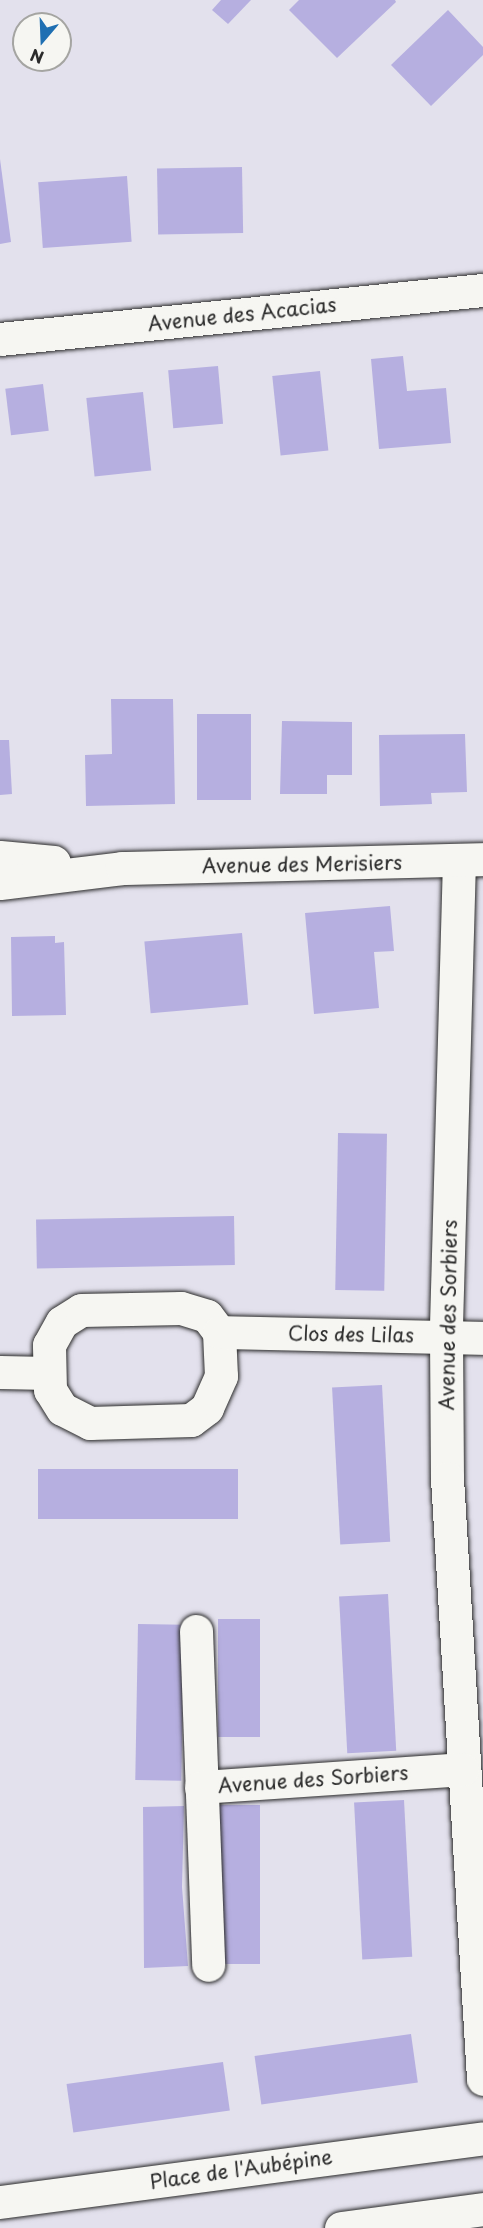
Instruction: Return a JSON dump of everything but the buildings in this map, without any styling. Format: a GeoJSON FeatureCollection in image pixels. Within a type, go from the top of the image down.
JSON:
{"type":"FeatureCollection","features":[{"type":"Feature","properties":{"kind":"street","name":"Avenue des Acacias"},"geometry":{"type":"LineString","coordinates":[[0,339],[483,290]]}},
{"type":"Feature","properties":{"kind":"street","name":"Avenue des Merisiers"},"geometry":{"type":"LineString","coordinates":[[0,857],[122,868]]}},
{"type":"Feature","properties":{"kind":"street","name":"Avenue des Merisiers"},"geometry":{"type":"LineString","coordinates":[[0,883],[122,868],[471,860]]}},
{"type":"Feature","properties":{"kind":"street","name":"Avenue des Sorbiers"},"geometry":{"type":"LineString","coordinates":[[471,860],[446,1336],[447,1478],[462,1769],[478,1858],[483,2079]]}},
{"type":"Feature","properties":{"kind":"street"},"geometry":{"type":"LineString","coordinates":[[182,1308],[207,1316],[219,1332],[221,1376],[207,1408],[191,1420],[90,1423],[62,1409],[50,1390],[49,1373],[49,1345],[62,1322],[81,1310],[182,1308]]}},
{"type":"Feature","properties":{"kind":"street","name":"Clos des Lilas"},"geometry":{"type":"LineString","coordinates":[[219,1332],[483,1338]]}},
{"type":"Feature","properties":{"kind":"street"},"geometry":{"type":"LineString","coordinates":[[0,1372],[49,1373]]}},
{"type":"Feature","properties":{"kind":"street","name":"Avenue des Sorbiers"},"geometry":{"type":"LineString","coordinates":[[196,1631],[208,1965]]}},
{"type":"Feature","properties":{"kind":"street","name":"Avenue des Sorbiers"},"geometry":{"type":"LineString","coordinates":[[201,1787],[462,1769]]}},
{"type":"Feature","properties":{"kind":"street","name":"Place de l'Aubépine"},"geometry":{"type":"LineString","coordinates":[[0,2202],[483,2138]]}},
{"type":"Feature","properties":{"kind":"street"},"geometry":{"type":"LineString","coordinates":[[341,2228],[483,2209]]}}]}
